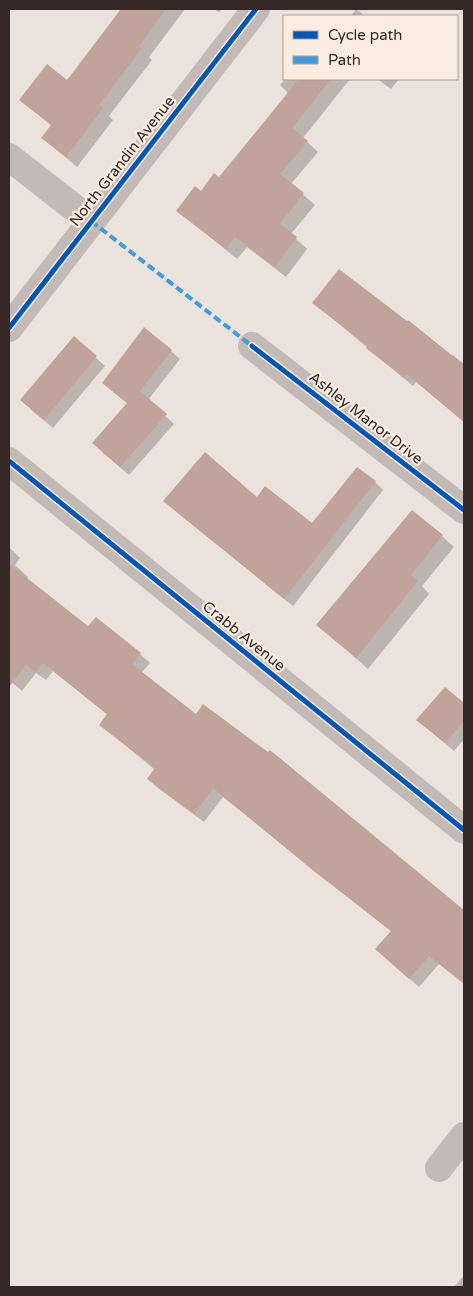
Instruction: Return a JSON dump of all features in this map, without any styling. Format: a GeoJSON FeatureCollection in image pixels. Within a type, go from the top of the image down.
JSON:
{"type":"FeatureCollection","features":[{"type":"Feature","properties":{"kind":"street","name":"North Grandin Avenue"},"geometry":{"type":"LineString","coordinates":[[9,328],[256,9]]}},
{"type":"Feature","properties":{"kind":"street"},"geometry":{"type":"LineString","coordinates":[[9,157],[91,221]]}},
{"type":"Feature","properties":{"kind":"street","name":"Ashley Manor Drive"},"geometry":{"type":"LineString","coordinates":[[252,346],[464,510]]}},
{"type":"Feature","properties":{"kind":"street","name":"Crabb Avenue"},"geometry":{"type":"LineString","coordinates":[[9,461],[464,830]]}},
{"type":"Feature","properties":{"kind":"street"},"geometry":{"type":"LineString","coordinates":[[439,1168],[464,1136]]}},
{"type":"Feature","properties":{"kind":"building"},"geometry":{"type":"Polygon","coordinates":[[[121,9],[166,9],[139,46],[142,48],[99,105],[103,108],[66,157],[41,138],[51,125],[19,100],[47,64],[67,80],[121,9]]]}},
{"type":"Feature","properties":{"kind":"building"},"geometry":{"type":"Polygon","coordinates":[[[298,80],[330,80],[292,128],[308,141],[280,174],[304,193],[280,224],[297,237],[275,267],[235,237],[226,249],[176,211],[195,186],[201,191],[214,173],[219,177],[298,80]]]}},
{"type":"Feature","properties":{"kind":"building"},"geometry":{"type":"Polygon","coordinates":[[[339,269],[408,320],[464,365],[464,422],[407,374],[404,378],[366,348],[368,346],[312,303],[339,269]]]}},
{"type":"Feature","properties":{"kind":"building"},"geometry":{"type":"Polygon","coordinates":[[[144,327],[172,350],[140,391],[167,414],[120,467],[92,443],[127,403],[102,383],[144,327]]]}},
{"type":"Feature","properties":{"kind":"building"},"geometry":{"type":"Polygon","coordinates":[[[74,336],[97,356],[44,420],[20,400],[74,336]]]}},
{"type":"Feature","properties":{"kind":"building"},"geometry":{"type":"Polygon","coordinates":[[[205,452],[257,497],[265,486],[312,523],[357,467],[376,481],[284,599],[163,501],[205,452]]]}},
{"type":"Feature","properties":{"kind":"building"},"geometry":{"type":"Polygon","coordinates":[[[412,510],[443,535],[411,575],[418,581],[356,658],[316,625],[412,510]]]}},
{"type":"Feature","properties":{"kind":"building"},"geometry":{"type":"Polygon","coordinates":[[[9,564],[88,626],[96,617],[141,653],[132,664],[196,714],[203,704],[268,752],[270,750],[464,910],[464,983],[429,956],[409,979],[375,949],[391,931],[315,872],[213,788],[194,814],[147,779],[155,768],[99,725],[107,714],[43,663],[36,672],[26,665],[9,687],[9,564]]]}},
{"type":"Feature","properties":{"kind":"building"},"geometry":{"type":"Polygon","coordinates":[[[445,687],[464,703],[464,721],[445,743],[416,720],[445,687]]]}},
{"type":"Feature","properties":{"kind":"marked path"},"geometry":{"type":"LineString","coordinates":[[91,221],[252,346]]}},
{"type":"Feature","properties":{"kind":"cycle path"},"geometry":{"type":"LineString","coordinates":[[9,328],[256,9]]}},
{"type":"Feature","properties":{"kind":"cycle path"},"geometry":{"type":"LineString","coordinates":[[252,346],[464,510]]}},
{"type":"Feature","properties":{"kind":"cycle path"},"geometry":{"type":"LineString","coordinates":[[9,461],[464,830]]}}]}
